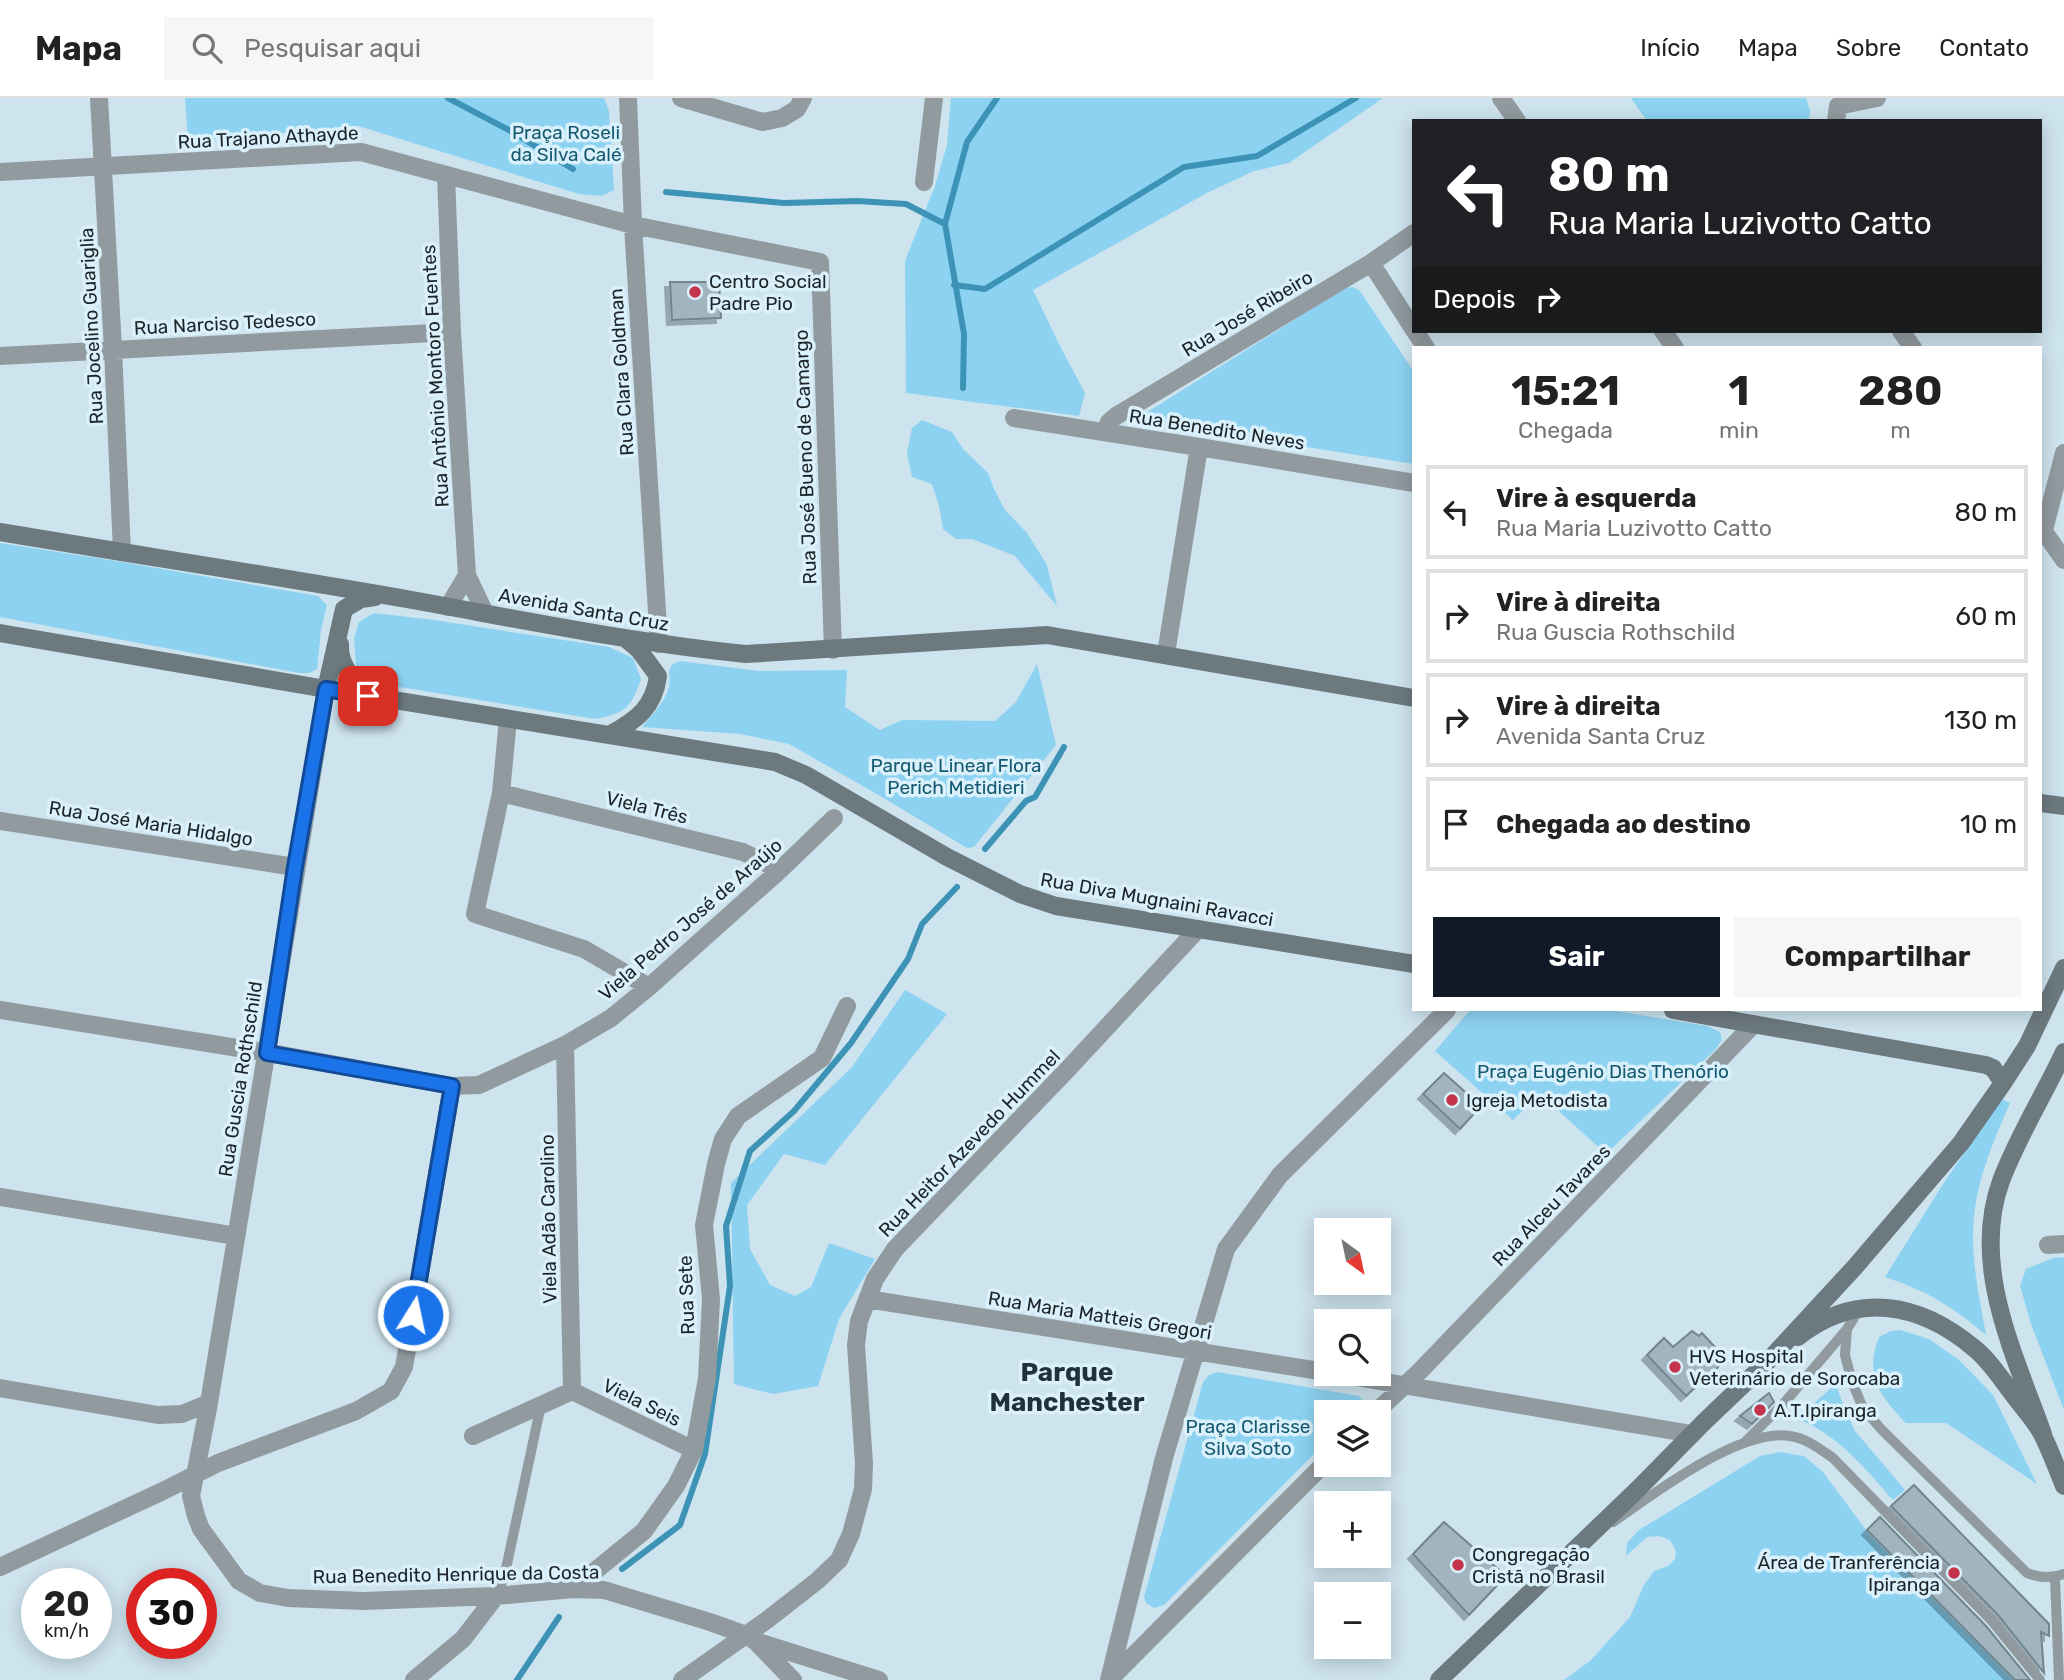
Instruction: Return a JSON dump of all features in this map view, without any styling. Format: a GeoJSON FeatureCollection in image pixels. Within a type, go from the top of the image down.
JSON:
{"type":"FeatureCollection","features":[{"type":"Feature","properties":{"kind":"main road","name":"Avenida Santa Cruz"},"geometry":{"type":"LineString","coordinates":[[0,532],[659,644],[746,654],[1047,635],[1412,698]]}},
{"type":"Feature","properties":{"kind":"main road"},"geometry":{"type":"LineString","coordinates":[[326,689],[344,609],[360,599],[387,596]]}},
{"type":"Feature","properties":{"kind":"main road"},"geometry":{"type":"LineString","coordinates":[[344,609],[339,656],[348,673],[368,696]]}},
{"type":"Feature","properties":{"kind":"main road"},"geometry":{"type":"LineString","coordinates":[[0,633],[368,696],[611,734],[628,724],[646,708],[656,690],[659,644]]}},
{"type":"Feature","properties":{"kind":"main road"},"geometry":{"type":"LineString","coordinates":[[626,639],[639,650],[658,676]]}},
{"type":"Feature","properties":{"kind":"main road","name":"Rua Diva Mugnaini Ravacci"},"geometry":{"type":"LineString","coordinates":[[611,734],[775,761],[835,791],[947,857],[1020,894],[1056,906],[1412,964]]}},
{"type":"Feature","properties":{"kind":"main road"},"geometry":{"type":"LineString","coordinates":[[2042,803],[2064,806]]}},
{"type":"Feature","properties":{"kind":"main road"},"geometry":{"type":"LineString","coordinates":[[1439,1680],[1768,1361],[1854,1268],[1961,1143],[2003,1083],[2027,1046],[2064,968]]}},
{"type":"Feature","properties":{"kind":"main road"},"geometry":{"type":"LineString","coordinates":[[1679,1011],[1986,1065],[1993,1068],[2003,1083]]}},
{"type":"Feature","properties":{"kind":"main road"},"geometry":{"type":"LineString","coordinates":[[2064,1052],[2060,1070],[2011,1157],[2000,1185],[1993,1215],[1991,1241],[1996,1298],[2064,1486]]}},
{"type":"Feature","properties":{"kind":"main road"},"geometry":{"type":"LineString","coordinates":[[1768,1361],[1802,1334],[1842,1313],[1878,1306],[1910,1311],[1948,1330],[1974,1348],[1991,1365],[2043,1434]]}},
{"type":"Feature","properties":{"kind":"street","name":"Rua Jocelino Guariglia"},"geometry":{"type":"LineString","coordinates":[[99,98],[122,552]]}},
{"type":"Feature","properties":{"kind":"street","name":"Rua Clara Goldman"},"geometry":{"type":"LineString","coordinates":[[628,98],[633,225],[659,644]]}},
{"type":"Feature","properties":{"kind":"street"},"geometry":{"type":"LineString","coordinates":[[681,98],[763,122],[782,118],[800,103]]}},
{"type":"Feature","properties":{"kind":"street"},"geometry":{"type":"LineString","coordinates":[[924,182],[934,98]]}},
{"type":"Feature","properties":{"kind":"street"},"geometry":{"type":"LineString","coordinates":[[1501,98],[1516,119]]}},
{"type":"Feature","properties":{"kind":"street"},"geometry":{"type":"LineString","coordinates":[[1836,108],[1877,98]]}},
{"type":"Feature","properties":{"kind":"street","name":"Rua Trajano Athayde"},"geometry":{"type":"LineString","coordinates":[[0,172],[361,152],[633,225],[820,262]]}},
{"type":"Feature","properties":{"kind":"street","name":"Rua Antônio Montoro Fuentes"},"geometry":{"type":"LineString","coordinates":[[446,175],[452,332],[467,575],[485,613]]}},
{"type":"Feature","properties":{"kind":"street","name":"Rua José Ribeiro"},"geometry":{"type":"LineString","coordinates":[[1105,431],[1116,416],[1371,263],[1412,234]]}},
{"type":"Feature","properties":{"kind":"street","name":"Rua José Bueno de Camargo"},"geometry":{"type":"LineString","coordinates":[[820,262],[833,650]]}},
{"type":"Feature","properties":{"kind":"street"},"geometry":{"type":"LineString","coordinates":[[1371,263],[1412,327]]}},
{"type":"Feature","properties":{"kind":"street","name":"Rua Narciso Tedesco"},"geometry":{"type":"LineString","coordinates":[[0,356],[452,332]]}},
{"type":"Feature","properties":{"kind":"street","name":"Rua Benedito Neves"},"geometry":{"type":"LineString","coordinates":[[1014,418],[1412,483]]}},
{"type":"Feature","properties":{"kind":"street"},"geometry":{"type":"LineString","coordinates":[[1166,654],[1199,447]]}},
{"type":"Feature","properties":{"kind":"street"},"geometry":{"type":"LineString","coordinates":[[2064,453],[2042,528],[2064,560]]}},
{"type":"Feature","properties":{"kind":"street"},"geometry":{"type":"LineString","coordinates":[[448,607],[467,575]]}},
{"type":"Feature","properties":{"kind":"street","name":"Rua Guscia Rothschild"},"geometry":{"type":"LineString","coordinates":[[194,1475],[209,1403],[326,689]]}},
{"type":"Feature","properties":{"kind":"street"},"geometry":{"type":"LineString","coordinates":[[508,719],[501,793],[475,914],[584,950],[649,987]]}},
{"type":"Feature","properties":{"kind":"street","name":"Viela Três"},"geometry":{"type":"LineString","coordinates":[[501,793],[743,852],[780,870]]}},
{"type":"Feature","properties":{"kind":"street","name":"Viela Pedro José de Araújo"},"geometry":{"type":"LineString","coordinates":[[0,1010],[452,1086],[479,1085],[565,1045],[611,1018],[780,870],[834,818]]}},
{"type":"Feature","properties":{"kind":"street","name":"Rua José Maria Hidalgo"},"geometry":{"type":"LineString","coordinates":[[0,821],[295,867]]}},
{"type":"Feature","properties":{"kind":"street","name":"Rua Heitor Azevedo Hummel"},"geometry":{"type":"LineString","coordinates":[[682,1680],[715,1657],[750,1638],[767,1620],[839,1560],[851,1534],[863,1489],[864,1464],[856,1345],[859,1321],[875,1279],[895,1249],[1198,929]]}},
{"type":"Feature","properties":{"kind":"street","name":"Rua Sete"},"geometry":{"type":"LineString","coordinates":[[573,1589],[644,1531],[676,1486],[694,1450],[707,1378],[710,1299],[704,1225],[723,1139],[738,1116],[822,1058],[847,1006]]}},
{"type":"Feature","properties":{"kind":"street"},"geometry":{"type":"LineString","coordinates":[[1109,1680],[1164,1458],[1226,1249],[1280,1175],[1446,1011]]}},
{"type":"Feature","properties":{"kind":"street","name":"Rua Alceu Tavares"},"geometry":{"type":"LineString","coordinates":[[1388,1400],[1420,1371],[1754,1024]]}},
{"type":"Feature","properties":{"kind":"street","name":"Viela Adão Carolino"},"geometry":{"type":"LineString","coordinates":[[565,1045],[572,1391]]}},
{"type":"Feature","properties":{"kind":"street"},"geometry":{"type":"LineString","coordinates":[[0,1567],[218,1463],[356,1411],[391,1391],[404,1367],[452,1086]]}},
{"type":"Feature","properties":{"kind":"street"},"geometry":{"type":"LineString","coordinates":[[0,1197],[236,1236]]}},
{"type":"Feature","properties":{"kind":"street","name":"Rua Maria Matteis Gregori"},"geometry":{"type":"LineString","coordinates":[[867,1300],[1314,1370]]}},
{"type":"Feature","properties":{"kind":"street"},"geometry":{"type":"LineString","coordinates":[[1391,1382],[1692,1434]]}},
{"type":"Feature","properties":{"kind":"street"},"geometry":{"type":"LineString","coordinates":[[0,1388],[158,1415],[186,1426],[195,1438],[199,1452]]}},
{"type":"Feature","properties":{"kind":"street"},"geometry":{"type":"LineString","coordinates":[[473,1436],[572,1391]]}},
{"type":"Feature","properties":{"kind":"street","name":"Viela Seis"},"geometry":{"type":"LineString","coordinates":[[572,1391],[694,1450]]}},
{"type":"Feature","properties":{"kind":"street"},"geometry":{"type":"LineString","coordinates":[[158,1415],[182,1414],[209,1403]]}},
{"type":"Feature","properties":{"kind":"street"},"geometry":{"type":"LineString","coordinates":[[1650,1427],[1664,1448],[1662,1464]]}},
{"type":"Feature","properties":{"kind":"street"},"geometry":{"type":"LineString","coordinates":[[1109,1680],[1314,1474]]}},
{"type":"Feature","properties":{"kind":"street","name":"Rua Benedito Henrique da Costa"},"geometry":{"type":"LineString","coordinates":[[194,1475],[191,1496],[201,1529],[239,1581],[260,1593],[288,1598],[364,1601],[496,1596],[573,1589],[604,1590],[710,1622],[750,1638],[879,1680]]}},
{"type":"Feature","properties":{"kind":"street"},"geometry":{"type":"LineString","coordinates":[[415,1680],[463,1639],[496,1596]]}},
{"type":"Feature","properties":{"kind":"street"},"geometry":{"type":"LineString","coordinates":[[767,1620],[791,1652],[789,1662],[794,1680]]}},
{"type":"Feature","properties":{"kind":"street"},"geometry":{"type":"LineString","coordinates":[[710,1622],[720,1631],[722,1640],[715,1657]]}},
{"type":"Feature","properties":{"kind":"street"},"geometry":{"type":"LineString","coordinates":[[750,1638],[794,1680]]}},
{"type":"Feature","properties":{"kind":"lane"},"geometry":{"type":"LineString","coordinates":[[1745,1442],[1786,1402],[1847,1329],[1860,1308]]}},
{"type":"Feature","properties":{"kind":"lane"},"geometry":{"type":"LineString","coordinates":[[1847,1329],[1845,1355],[1863,1408],[2026,1573],[2038,1577],[2059,1576],[2059,1680]]}},
{"type":"Feature","properties":{"kind":"lane"},"geometry":{"type":"LineString","coordinates":[[496,1596],[505,1578],[541,1405]]}},
{"type":"Feature","properties":{"kind":"lane"},"geometry":{"type":"LineString","coordinates":[[1572,1551],[1708,1459],[1745,1442],[1781,1435],[1793,1436],[1811,1443],[1833,1458],[1992,1621],[2040,1680]]}},
{"type":"Feature","properties":{"kind":"green space","name":"Praça Roseli da Silva Calé"},"geometry":{"type":"Polygon","coordinates":[[[185,98],[604,98],[609,111],[614,190],[602,196],[579,194],[358,126],[188,142],[185,98]]]}},
{"type":"Feature","properties":{"kind":"green space"},"geometry":{"type":"Polygon","coordinates":[[[951,98],[1383,98],[1289,163],[1254,171],[1207,193],[1033,290],[1085,393],[1079,416],[906,393],[905,261],[935,186],[947,145],[951,98]]]}},
{"type":"Feature","properties":{"kind":"green space"},"geometry":{"type":"Polygon","coordinates":[[[1631,98],[1806,98],[1810,111],[1809,119],[1646,119],[1631,98]]]}},
{"type":"Feature","properties":{"kind":"green space"},"geometry":{"type":"Polygon","coordinates":[[[1353,287],[1360,291],[1412,369],[1412,464],[1148,422],[1146,413],[1345,288],[1353,287]]]}},
{"type":"Feature","properties":{"kind":"green space"},"geometry":{"type":"Polygon","coordinates":[[[922,420],[952,432],[963,449],[988,473],[1005,510],[1027,533],[1047,565],[1057,606],[1015,556],[972,539],[956,539],[943,529],[932,484],[912,477],[907,453],[912,428],[922,420]]]}},
{"type":"Feature","properties":{"kind":"green space"},"geometry":{"type":"Polygon","coordinates":[[[0,543],[318,596],[327,605],[317,669],[309,673],[299,673],[0,617],[0,543]]]}},
{"type":"Feature","properties":{"kind":"green space"},"geometry":{"type":"Polygon","coordinates":[[[374,613],[609,647],[633,658],[641,679],[626,708],[595,719],[375,683],[356,665],[354,638],[359,622],[374,613]]]}},
{"type":"Feature","properties":{"kind":"green space","name":"Parque Linear Flora Perich Metidieri"},"geometry":{"type":"Polygon","coordinates":[[[680,661],[759,671],[847,670],[845,707],[880,730],[902,720],[995,721],[1016,702],[1037,664],[1056,745],[974,847],[967,848],[789,744],[740,734],[642,727],[666,695],[671,666],[680,661]]]}},
{"type":"Feature","properties":{"kind":"green space"},"geometry":{"type":"Polygon","coordinates":[[[905,990],[947,1014],[825,1165],[784,1154],[747,1205],[750,1249],[770,1285],[795,1296],[811,1287],[829,1243],[875,1259],[839,1319],[818,1386],[773,1394],[734,1384],[731,1183],[852,1067],[905,990]]]}},
{"type":"Feature","properties":{"kind":"green space","name":"Praça Eugênio Dias Thenório"},"geometry":{"type":"Polygon","coordinates":[[[1469,1011],[1616,1011],[1707,1026],[1720,1032],[1722,1040],[1716,1049],[1606,1154],[1540,1094],[1513,1120],[1435,1051],[1469,1011]]]}},
{"type":"Feature","properties":{"kind":"green space"},"geometry":{"type":"Polygon","coordinates":[[[2002,1099],[2010,1103],[1983,1173],[1974,1217],[1974,1261],[1986,1335],[1938,1300],[1885,1277],[1943,1184],[2002,1099]]]}},
{"type":"Feature","properties":{"kind":"green space"},"geometry":{"type":"Polygon","coordinates":[[[2064,1257],[2064,1410],[2031,1324],[2020,1286],[2026,1269],[2053,1258],[2064,1257]]]}},
{"type":"Feature","properties":{"kind":"green space"},"geometry":{"type":"Polygon","coordinates":[[[1900,1330],[1929,1339],[1959,1360],[1993,1395],[2037,1484],[1946,1423],[1906,1423],[1897,1413],[1877,1384],[1873,1363],[1879,1337],[1900,1330]]]}},
{"type":"Feature","properties":{"kind":"green space","name":"Praça Clarisse Silva Soto"},"geometry":{"type":"Polygon","coordinates":[[[1218,1372],[1359,1396],[1362,1400],[1314,1400],[1314,1454],[1164,1605],[1154,1608],[1146,1603],[1144,1597],[1203,1382],[1209,1375],[1218,1372]]]}},
{"type":"Feature","properties":{"kind":"green space"},"geometry":{"type":"Polygon","coordinates":[[[1836,1384],[1855,1431],[1905,1490],[1893,1500],[1838,1443],[1797,1418],[1836,1384]]]}},
{"type":"Feature","properties":{"kind":"green space"},"geometry":{"type":"Polygon","coordinates":[[[1780,1452],[1804,1456],[1823,1472],[1869,1534],[2017,1680],[1564,1680],[1590,1661],[1630,1617],[1644,1585],[1654,1571],[1668,1566],[1675,1559],[1676,1551],[1670,1540],[1659,1536],[1647,1537],[1626,1556],[1627,1543],[1639,1530],[1760,1456],[1780,1452]]]}},
{"type":"Feature","properties":{"kind":"building","name":"Centro Social Padre Pio"},"geometry":{"type":"Polygon","coordinates":[[[670,282],[719,282],[721,318],[672,320],[670,282]]]}},
{"type":"Feature","properties":{"kind":"building","name":"Igreja Metodista"},"geometry":{"type":"Polygon","coordinates":[[[1444,1073],[1481,1106],[1460,1129],[1423,1094],[1444,1073]]]}},
{"type":"Feature","properties":{"kind":"building"},"geometry":{"type":"Polygon","coordinates":[[[1692,1331],[1699,1336],[1702,1333],[1725,1358],[1710,1377],[1708,1375],[1686,1396],[1647,1355],[1664,1338],[1673,1347],[1692,1331]]]}},
{"type":"Feature","properties":{"kind":"building","name":"A.T.Ipiranga"},"geometry":{"type":"Polygon","coordinates":[[[1769,1393],[1774,1402],[1752,1424],[1740,1416],[1769,1393]]]}},
{"type":"Feature","properties":{"kind":"building"},"geometry":{"type":"Polygon","coordinates":[[[1914,1485],[2049,1624],[2049,1636],[2041,1632],[2044,1673],[1998,1615],[1891,1506],[1914,1485]]]}},
{"type":"Feature","properties":{"kind":"building"},"geometry":{"type":"Polygon","coordinates":[[[1880,1517],[1986,1626],[2030,1680],[2015,1680],[1867,1530],[1880,1517]]]}},
{"type":"Feature","properties":{"kind":"building","name":"Congregação Cristã no Brasil"},"geometry":{"type":"Polygon","coordinates":[[[1444,1522],[1506,1576],[1469,1615],[1413,1554],[1444,1522]]]}},
{"type":"Feature","properties":{"kind":"waterway"},"geometry":{"type":"LineString","coordinates":[[448,98],[509,130],[573,169]]}},
{"type":"Feature","properties":{"kind":"waterway"},"geometry":{"type":"LineString","coordinates":[[963,388],[964,334],[945,224],[967,142],[997,98]]}},
{"type":"Feature","properties":{"kind":"waterway"},"geometry":{"type":"LineString","coordinates":[[954,285],[985,289],[1184,167],[1257,156],[1356,98]]}},
{"type":"Feature","properties":{"kind":"waterway"},"geometry":{"type":"LineString","coordinates":[[666,192],[784,203],[857,201],[906,204],[945,224]]}},
{"type":"Feature","properties":{"kind":"waterway"},"geometry":{"type":"LineString","coordinates":[[985,849],[1026,801],[1035,797],[1064,747]]}},
{"type":"Feature","properties":{"kind":"waterway"},"geometry":{"type":"LineString","coordinates":[[622,1569],[680,1525],[705,1454],[730,1286],[726,1226],[750,1151],[794,1111],[851,1043],[908,959],[922,924],[957,887]]}},
{"type":"Feature","properties":{"kind":"waterway"},"geometry":{"type":"LineString","coordinates":[[517,1680],[559,1617]]}},
{"type":"Feature","properties":{"kind":"place","name":"Centro Social Padre Pio"},"geometry":{"type":"Point","coordinates":[695,292]}},
{"type":"Feature","properties":{"kind":"place","name":"Igreja Metodista"},"geometry":{"type":"Point","coordinates":[1452,1100]}},
{"type":"Feature","properties":{"kind":"place","name":"HVS Hospital Veterinário de Sorocaba"},"geometry":{"type":"Point","coordinates":[1675,1367]}},
{"type":"Feature","properties":{"kind":"place","name":"A.T.Ipiranga"},"geometry":{"type":"Point","coordinates":[1760,1410]}},
{"type":"Feature","properties":{"kind":"place","name":"Congregação Cristã no Brasil"},"geometry":{"type":"Point","coordinates":[1458,1565]}},
{"type":"Feature","properties":{"kind":"place","name":"Área de Tranferência Ipiranga"},"geometry":{"type":"Point","coordinates":[1954,1573]}},
{"type":"Feature","properties":{"kind":"district","name":"Parque Manchester"},"geometry":{"type":"Point","coordinates":[1067,1387]}},
{"type":"Feature","properties":{"kind":"route"},"geometry":{"type":"LineString","coordinates":[[368,696],[326,689],[295,867],[267,1053],[452,1086],[413,1315]]}}]}
